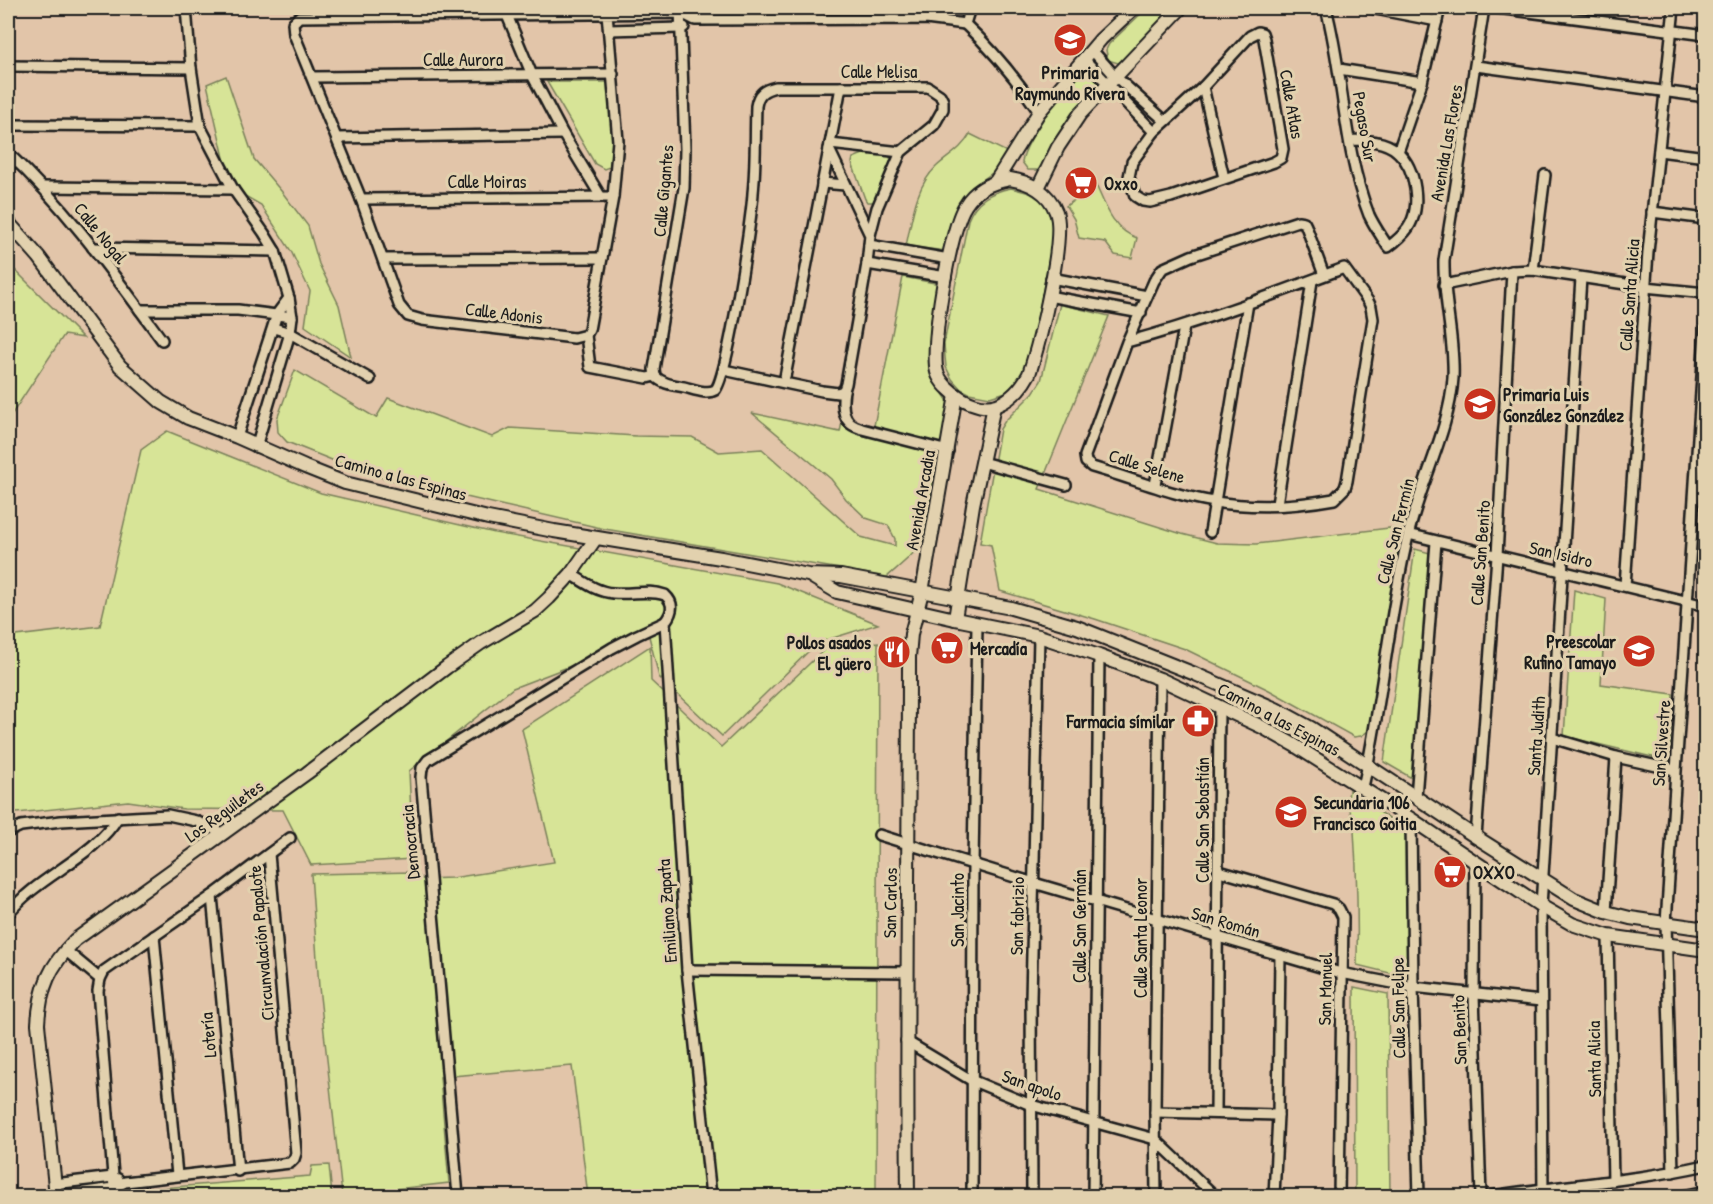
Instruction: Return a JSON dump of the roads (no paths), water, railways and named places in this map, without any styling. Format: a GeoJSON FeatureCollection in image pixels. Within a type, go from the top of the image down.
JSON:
{"type":"FeatureCollection","features":[{"type":"Feature","properties":{"kind":"street"},"geometry":{"type":"LineString","coordinates":[[186,8],[191,68],[200,126],[233,189],[275,251],[289,298],[292,317],[290,333],[256,447]]}},
{"type":"Feature","properties":{"kind":"street"},"geometry":{"type":"LineString","coordinates":[[870,18],[875,8]]}},
{"type":"Feature","properties":{"kind":"street"},"geometry":{"type":"LineString","coordinates":[[965,24],[970,8]]}},
{"type":"Feature","properties":{"kind":"street"},"geometry":{"type":"LineString","coordinates":[[996,181],[1039,112],[1088,54],[1134,8]]}},
{"type":"Feature","properties":{"kind":"street"},"geometry":{"type":"LineString","coordinates":[[1038,188],[1069,129],[1080,114],[1181,8]]}},
{"type":"Feature","properties":{"kind":"street","name":"Pegaso Sur"},"geometry":{"type":"LineString","coordinates":[[1326,8],[1358,182],[1370,218],[1388,247],[1408,227],[1415,204],[1412,177],[1398,152]]}},
{"type":"Feature","properties":{"kind":"street"},"geometry":{"type":"LineString","coordinates":[[1370,8],[1437,21]]}},
{"type":"Feature","properties":{"kind":"street"},"geometry":{"type":"LineString","coordinates":[[1349,140],[1376,142],[1398,152],[1422,82],[1440,8]]}},
{"type":"Feature","properties":{"kind":"street","name":"Avenida Las Flores"},"geometry":{"type":"LineString","coordinates":[[1444,285],[1445,242],[1484,8]]}},
{"type":"Feature","properties":{"kind":"street"},"geometry":{"type":"LineString","coordinates":[[1497,8],[1706,34]]}},
{"type":"Feature","properties":{"kind":"street","name":"Calle Santa Alicia"},"geometry":{"type":"LineString","coordinates":[[1625,586],[1645,287],[1674,8]]}},
{"type":"Feature","properties":{"kind":"street"},"geometry":{"type":"LineString","coordinates":[[601,197],[563,135],[532,75],[506,12],[607,13],[680,10],[695,20]]}},
{"type":"Feature","properties":{"kind":"street","name":"Calle Gigantes"},"geometry":{"type":"LineString","coordinates":[[654,372],[684,188],[685,149],[680,10]]}},
{"type":"Feature","properties":{"kind":"street","name":"Calle Adonis"},"geometry":{"type":"LineString","coordinates":[[506,12],[299,17],[293,23],[294,34],[361,199],[399,305],[408,316],[422,320],[574,338],[586,335]]}},
{"type":"Feature","properties":{"kind":"street"},"geometry":{"type":"LineString","coordinates":[[607,13],[618,141],[613,197],[603,258],[590,330],[586,335],[590,367],[647,378],[654,372],[664,382],[709,392],[719,386],[724,370],[831,393],[843,391],[844,412],[851,425],[948,452]]}},
{"type":"Feature","properties":{"kind":"street"},"geometry":{"type":"LineString","coordinates":[[609,30],[681,28],[695,20],[870,18],[926,19],[965,24],[980,37],[1008,69],[1039,112]]}},
{"type":"Feature","properties":{"kind":"street","name":"Calle Atlas"},"geometry":{"type":"LineString","coordinates":[[1258,32],[1262,33],[1275,96],[1283,154],[1274,162],[1155,201],[1140,200],[1135,196],[1129,170],[1132,162],[1165,121],[1203,87],[1250,36],[1258,32]]}},
{"type":"Feature","properties":{"kind":"street"},"geometry":{"type":"LineString","coordinates":[[1088,54],[1155,132]]}},
{"type":"Feature","properties":{"kind":"street"},"geometry":{"type":"LineString","coordinates":[[8,66],[191,68]]}},
{"type":"Feature","properties":{"kind":"street"},"geometry":{"type":"LineString","coordinates":[[1476,66],[1706,97]]}},
{"type":"Feature","properties":{"kind":"street"},"geometry":{"type":"LineString","coordinates":[[1339,69],[1422,82]]}},
{"type":"Feature","properties":{"kind":"street","name":"Calle Aurora"},"geometry":{"type":"LineString","coordinates":[[313,77],[613,74]]}},
{"type":"Feature","properties":{"kind":"street"},"geometry":{"type":"LineString","coordinates":[[1112,80],[1165,121]]}},
{"type":"Feature","properties":{"kind":"street","name":"Calle Melisa"},"geometry":{"type":"LineString","coordinates":[[724,370],[749,229],[753,194],[757,100],[760,94],[776,87],[928,87],[940,94],[943,109],[934,125],[901,152],[883,191],[870,235],[867,264],[843,391]]}},
{"type":"Feature","properties":{"kind":"street"},"geometry":{"type":"LineString","coordinates":[[783,381],[841,87]]}},
{"type":"Feature","properties":{"kind":"street"},"geometry":{"type":"LineString","coordinates":[[1203,87],[1224,178]]}},
{"type":"Feature","properties":{"kind":"street"},"geometry":{"type":"LineString","coordinates":[[8,125],[200,126]]}},
{"type":"Feature","properties":{"kind":"street"},"geometry":{"type":"LineString","coordinates":[[337,138],[563,135]]}},
{"type":"Feature","properties":{"kind":"street"},"geometry":{"type":"LineString","coordinates":[[830,147],[901,152]]}},
{"type":"Feature","properties":{"kind":"street"},"geometry":{"type":"LineString","coordinates":[[830,147],[845,185],[870,235]]}},
{"type":"Feature","properties":{"kind":"street"},"geometry":{"type":"LineString","coordinates":[[1659,151],[1706,157]]}},
{"type":"Feature","properties":{"kind":"street","name":"Calle Nogal"},"geometry":{"type":"LineString","coordinates":[[8,153],[42,187],[93,248],[162,340]]}},
{"type":"Feature","properties":{"kind":"street"},"geometry":{"type":"LineString","coordinates":[[1533,270],[1545,175]]}},
{"type":"Feature","properties":{"kind":"street"},"geometry":{"type":"LineString","coordinates":[[1010,179],[1038,188],[1052,202],[1059,226],[1052,278],[1029,374],[1015,393],[994,406],[968,402],[946,388],[938,375],[934,347],[958,219],[964,207],[981,188],[996,181],[1010,179]]}},
{"type":"Feature","properties":{"kind":"street"},"geometry":{"type":"LineString","coordinates":[[822,183],[845,185]]}},
{"type":"Feature","properties":{"kind":"street"},"geometry":{"type":"LineString","coordinates":[[42,187],[233,189]]}},
{"type":"Feature","properties":{"kind":"street","name":"Calle Moiras"},"geometry":{"type":"LineString","coordinates":[[361,199],[613,197]]}},
{"type":"Feature","properties":{"kind":"street"},"geometry":{"type":"LineString","coordinates":[[1652,212],[1706,219]]}},
{"type":"Feature","properties":{"kind":"street","name":"Calle Selene"},"geometry":{"type":"LineString","coordinates":[[1298,220],[1304,222],[1306,226],[1324,275],[1344,268],[1368,301],[1373,319],[1347,481],[1345,488],[1334,499],[1243,505],[1215,502],[1092,467],[1086,462],[1086,448],[1127,342],[1157,274],[1167,266],[1298,220]]}},
{"type":"Feature","properties":{"kind":"street","name":"Camino a las Espinas"},"geometry":{"type":"LineString","coordinates":[[8,222],[39,257],[120,366],[138,383],[161,402],[188,418],[256,447],[345,483],[488,518],[808,575],[841,576],[1011,608],[1107,638],[1276,709],[1311,728],[1574,899],[1606,912],[1630,918],[1706,929]]}},
{"type":"Feature","properties":{"kind":"street"},"geometry":{"type":"LineString","coordinates":[[869,245],[949,259]]}},
{"type":"Feature","properties":{"kind":"street"},"geometry":{"type":"LineString","coordinates":[[93,248],[275,251]]}},
{"type":"Feature","properties":{"kind":"street"},"geometry":{"type":"LineString","coordinates":[[384,259],[603,258]]}},
{"type":"Feature","properties":{"kind":"street"},"geometry":{"type":"LineString","coordinates":[[867,264],[946,277]]}},
{"type":"Feature","properties":{"kind":"street"},"geometry":{"type":"LineString","coordinates":[[1444,285],[1512,271],[1533,270],[1645,287],[1706,293]]}},
{"type":"Feature","properties":{"kind":"street","name":"Calle San Benito"},"geometry":{"type":"LineString","coordinates":[[1476,837],[1497,556],[1512,271]]}},
{"type":"Feature","properties":{"kind":"street"},"geometry":{"type":"LineString","coordinates":[[1127,342],[1184,327],[1324,275]]}},
{"type":"Feature","properties":{"kind":"street"},"geometry":{"type":"LineString","coordinates":[[1052,278],[1147,296]]}},
{"type":"Feature","properties":{"kind":"street","name":"Santa Judith"},"geometry":{"type":"LineString","coordinates":[[1543,1192],[1542,879],[1581,278]]}},
{"type":"Feature","properties":{"kind":"street"},"geometry":{"type":"LineString","coordinates":[[1276,504],[1312,280]]}},
{"type":"Feature","properties":{"kind":"street","name":"Calle San Fermín"},"geometry":{"type":"LineString","coordinates":[[1363,787],[1408,534],[1452,391],[1452,352],[1444,285]]}},
{"type":"Feature","properties":{"kind":"street"},"geometry":{"type":"LineString","coordinates":[[1048,296],[1141,313]]}},
{"type":"Feature","properties":{"kind":"street"},"geometry":{"type":"LineString","coordinates":[[237,437],[277,314],[289,298]]}},
{"type":"Feature","properties":{"kind":"street"},"geometry":{"type":"LineString","coordinates":[[1210,532],[1248,303]]}},
{"type":"Feature","properties":{"kind":"street"},"geometry":{"type":"LineString","coordinates":[[140,310],[238,310],[292,317]]}},
{"type":"Feature","properties":{"kind":"street","name":"San Silvestre"},"geometry":{"type":"LineString","coordinates":[[1673,1172],[1665,945],[1706,316]]}},
{"type":"Feature","properties":{"kind":"street"},"geometry":{"type":"LineString","coordinates":[[1155,485],[1184,327]]}},
{"type":"Feature","properties":{"kind":"street"},"geometry":{"type":"LineString","coordinates":[[274,328],[290,333],[370,379]]}},
{"type":"Feature","properties":{"kind":"street","name":"Avenida Arcadia"},"geometry":{"type":"LineString","coordinates":[[917,610],[948,452],[956,395]]}},
{"type":"Feature","properties":{"kind":"street"},"geometry":{"type":"LineString","coordinates":[[955,619],[994,406]]}},
{"type":"Feature","properties":{"kind":"street"},"geometry":{"type":"LineString","coordinates":[[982,462],[1066,485]]}},
{"type":"Feature","properties":{"kind":"street","name":"San Isidro"},"geometry":{"type":"LineString","coordinates":[[1408,534],[1706,606]]}},
{"type":"Feature","properties":{"kind":"street","name":"Los Reguiletes"},"geometry":{"type":"LineString","coordinates":[[56,1192],[38,1024],[39,1002],[57,958],[75,940],[107,916],[377,722],[447,667],[534,611],[571,574],[596,538]]}},
{"type":"Feature","properties":{"kind":"street"},"geometry":{"type":"LineString","coordinates":[[1416,797],[1436,542]]}},
{"type":"Feature","properties":{"kind":"street","name":"Emiliano Zapata"},"geometry":{"type":"LineString","coordinates":[[571,574],[599,590],[631,594],[652,592],[665,595],[672,604],[672,610],[665,622],[687,970],[711,1197]]}},
{"type":"Feature","properties":{"kind":"street","name":"Camino a las Espinas"},"geometry":{"type":"LineString","coordinates":[[808,575],[837,592],[1038,636],[1160,679],[1270,732],[1363,787],[1541,906],[1572,924],[1608,936],[1706,950]]}},
{"type":"Feature","properties":{"kind":"street","name":"San Carlos"},"geometry":{"type":"LineString","coordinates":[[908,1197],[906,1041],[909,657],[911,634],[917,610]]}},
{"type":"Feature","properties":{"kind":"street","name":"Democracia"},"geometry":{"type":"LineString","coordinates":[[458,1197],[422,768],[428,760],[570,673],[637,634],[665,622]]}},
{"type":"Feature","properties":{"kind":"street","name":"San Jacinto"},"geometry":{"type":"LineString","coordinates":[[972,1197],[971,1080],[974,999],[973,864],[977,624]]}},
{"type":"Feature","properties":{"kind":"street","name":"San fabrizio"},"geometry":{"type":"LineString","coordinates":[[1032,1197],[1031,1105],[1038,636]]}},
{"type":"Feature","properties":{"kind":"street","name":"Calle San Germán"},"geometry":{"type":"LineString","coordinates":[[1093,1197],[1092,1121],[1099,656]]}},
{"type":"Feature","properties":{"kind":"street","name":"Calle Santa Leonor"},"geometry":{"type":"LineString","coordinates":[[1156,1197],[1160,679]]}},
{"type":"Feature","properties":{"kind":"street","name":"Calle San Sebastián"},"geometry":{"type":"LineString","coordinates":[[1216,1113],[1219,706]]}},
{"type":"Feature","properties":{"kind":"street"},"geometry":{"type":"LineString","coordinates":[[1552,738],[1616,757],[1676,770]]}},
{"type":"Feature","properties":{"kind":"street"},"geometry":{"type":"LineString","coordinates":[[1606,912],[1616,757]]}},
{"type":"Feature","properties":{"kind":"street"},"geometry":{"type":"LineString","coordinates":[[8,831],[35,824],[159,815],[182,816],[224,834]]}},
{"type":"Feature","properties":{"kind":"street"},"geometry":{"type":"LineString","coordinates":[[8,914],[41,883],[106,834],[118,817]]}},
{"type":"Feature","properties":{"kind":"street","name":"Calle San Felipe"},"geometry":{"type":"LineString","coordinates":[[1411,819],[1419,1197]]}},
{"type":"Feature","properties":{"kind":"street","name":"San Román"},"geometry":{"type":"LineString","coordinates":[[879,835],[1341,973],[1413,987],[1541,1001]]}},
{"type":"Feature","properties":{"kind":"street"},"geometry":{"type":"LineString","coordinates":[[269,854],[290,838]]}},
{"type":"Feature","properties":{"kind":"street","name":"Circunvalación Papalote"},"geometry":{"type":"LineString","coordinates":[[100,979],[104,971],[269,854]]}},
{"type":"Feature","properties":{"kind":"street","name":"Circunvalación Papalote"},"geometry":{"type":"LineString","coordinates":[[114,1188],[125,1182],[177,1175],[238,1171],[290,1163],[294,1159],[296,1153],[269,854]]}},
{"type":"Feature","properties":{"kind":"street","name":"San Benito"},"geometry":{"type":"LineString","coordinates":[[1475,861],[1474,995],[1481,1197]]}},
{"type":"Feature","properties":{"kind":"street","name":"San Manuel"},"geometry":{"type":"LineString","coordinates":[[1219,872],[1333,904],[1343,916],[1339,1197]]}},
{"type":"Feature","properties":{"kind":"street","name":"Lotería"},"geometry":{"type":"LineString","coordinates":[[212,896],[238,1171]]}},
{"type":"Feature","properties":{"kind":"street"},"geometry":{"type":"LineString","coordinates":[[154,936],[177,1175]]}},
{"type":"Feature","properties":{"kind":"street","name":"Santa Alicia"},"geometry":{"type":"LineString","coordinates":[[1608,936],[1613,1181]]}},
{"type":"Feature","properties":{"kind":"street"},"geometry":{"type":"LineString","coordinates":[[56,1192],[114,1188],[98,991],[100,979],[65,950]]}},
{"type":"Feature","properties":{"kind":"street"},"geometry":{"type":"LineString","coordinates":[[1274,1197],[1278,1115],[1280,955]]}},
{"type":"Feature","properties":{"kind":"street"},"geometry":{"type":"LineString","coordinates":[[687,970],[907,972]]}},
{"type":"Feature","properties":{"kind":"street","name":"San apolo"},"geometry":{"type":"LineString","coordinates":[[906,1041],[971,1080],[1031,1105],[1155,1139]]}},
{"type":"Feature","properties":{"kind":"street"},"geometry":{"type":"LineString","coordinates":[[1155,1112],[1278,1115]]}},
{"type":"Feature","properties":{"kind":"street"},"geometry":{"type":"LineString","coordinates":[[1155,1139],[1215,1197]]}},
{"type":"Feature","properties":{"kind":"street"},"geometry":{"type":"LineString","coordinates":[[1492,1197],[1543,1192],[1706,1165]]}},
{"type":"Feature","properties":{"kind":"street"},"geometry":{"type":"LineString","coordinates":[[56,1192],[113,1177],[125,1182]]}},
{"type":"Feature","properties":{"kind":"street"},"geometry":{"type":"LineString","coordinates":[[1683,1197],[1706,1191]]}},
{"type":"Feature","properties":{"kind":"place","name":"Primaria Raymundo Rivera"},"geometry":{"type":"Point","coordinates":[1070,40]}},
{"type":"Feature","properties":{"kind":"place","name":"Oxxo"},"geometry":{"type":"Point","coordinates":[1081,183]}},
{"type":"Feature","properties":{"kind":"place","name":"Primaria Luis González González"},"geometry":{"type":"Point","coordinates":[1480,404]}},
{"type":"Feature","properties":{"kind":"place","name":"Mercadía"},"geometry":{"type":"Point","coordinates":[947,648]}},
{"type":"Feature","properties":{"kind":"place","name":"Preescolar Rufino Tamayo"},"geometry":{"type":"Point","coordinates":[1639,651]}},
{"type":"Feature","properties":{"kind":"place","name":"Pollos asados El güero"},"geometry":{"type":"Point","coordinates":[894,652]}},
{"type":"Feature","properties":{"kind":"place","name":"Farmacia símilar"},"geometry":{"type":"Point","coordinates":[1198,721]}},
{"type":"Feature","properties":{"kind":"place","name":"Secundaria 106 Francisco Goitia"},"geometry":{"type":"Point","coordinates":[1291,812]}},
{"type":"Feature","properties":{"kind":"place","name":"OXXO"},"geometry":{"type":"Point","coordinates":[1450,872]}}]}
